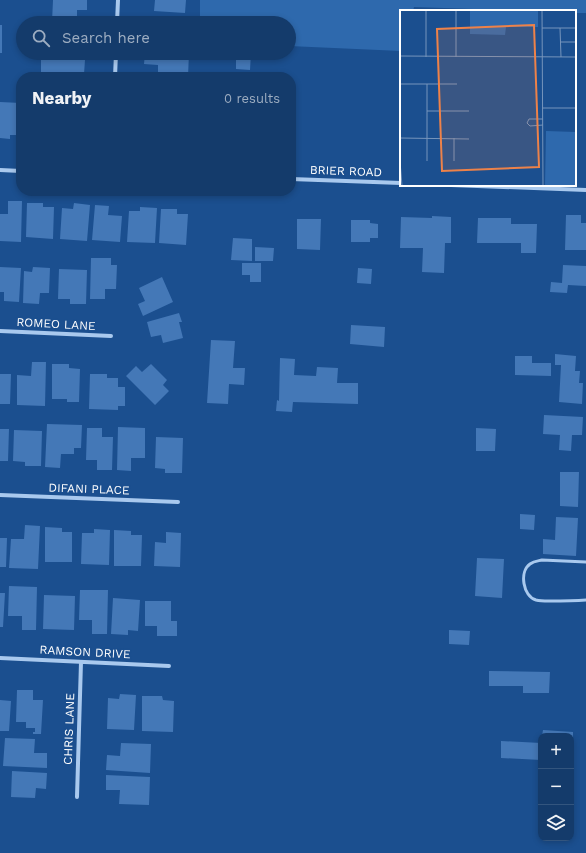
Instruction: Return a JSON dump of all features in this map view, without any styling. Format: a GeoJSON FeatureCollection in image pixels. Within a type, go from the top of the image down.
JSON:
{"type":"FeatureCollection","features":[{"type":"Feature","properties":{"kind":"street"},"geometry":{"type":"LineString","coordinates":[[117,16],[118,0]]}},
{"type":"Feature","properties":{"kind":"street"},"geometry":{"type":"LineString","coordinates":[[115,72],[116,60]]}},
{"type":"Feature","properties":{"kind":"street"},"geometry":{"type":"LineString","coordinates":[[0,170],[16,171]]}},
{"type":"Feature","properties":{"kind":"street","name":"BRIER ROAD"},"geometry":{"type":"LineString","coordinates":[[296,179],[400,183]]}},
{"type":"Feature","properties":{"kind":"street"},"geometry":{"type":"LineString","coordinates":[[478,186],[586,190]]}},
{"type":"Feature","properties":{"kind":"street","name":"ROMEO LANE"},"geometry":{"type":"LineString","coordinates":[[0,331],[111,336]]}},
{"type":"Feature","properties":{"kind":"street","name":"DIFANI PLACE"},"geometry":{"type":"LineString","coordinates":[[0,495],[178,502]]}},
{"type":"Feature","properties":{"kind":"street","name":"RAMSON DRIVE"},"geometry":{"type":"LineString","coordinates":[[0,658],[169,666]]}},
{"type":"Feature","properties":{"kind":"street","name":"CHRIS LANE"},"geometry":{"type":"LineString","coordinates":[[77,797],[81,662]]}},
{"type":"Feature","properties":{"kind":"lane"},"geometry":{"type":"LineString","coordinates":[[586,562],[536,561],[530,564],[525,570],[524,586],[531,597],[536,600],[571,602],[586,600]]}},
{"type":"Feature","properties":{"kind":"shaded area"},"geometry":{"type":"Polygon","coordinates":[[[200,0],[586,0],[586,13],[576,13],[576,10],[502,10],[414,7],[413,10],[400,10],[400,51],[296,46],[296,16],[200,16],[200,0]]]}},
{"type":"Feature","properties":{"kind":"building"},"geometry":{"type":"Polygon","coordinates":[[[53,0],[87,0],[87,10],[77,10],[77,16],[52,16],[53,0]]]}},
{"type":"Feature","properties":{"kind":"building"},"geometry":{"type":"Polygon","coordinates":[[[155,0],[186,0],[185,13],[154,11],[155,0]]]}},
{"type":"Feature","properties":{"kind":"building"},"geometry":{"type":"Polygon","coordinates":[[[0,25],[2,25],[2,53],[0,53],[0,25]]]}},
{"type":"Feature","properties":{"kind":"building"},"geometry":{"type":"Polygon","coordinates":[[[41,60],[85,60],[84,72],[41,72],[41,60]]]}},
{"type":"Feature","properties":{"kind":"building"},"geometry":{"type":"Polygon","coordinates":[[[144,60],[189,60],[188,72],[158,72],[158,65],[144,64],[144,60]]]}},
{"type":"Feature","properties":{"kind":"building"},"geometry":{"type":"Polygon","coordinates":[[[236,60],[251,60],[250,70],[236,69],[236,60]]]}},
{"type":"Feature","properties":{"kind":"building"},"geometry":{"type":"Polygon","coordinates":[[[0,102],[16,103],[16,135],[10,135],[10,139],[0,138],[0,102]]]}},
{"type":"Feature","properties":{"kind":"building"},"geometry":{"type":"Polygon","coordinates":[[[8,201],[22,201],[21,242],[0,241],[0,214],[8,214],[8,201]]]}},
{"type":"Feature","properties":{"kind":"building"},"geometry":{"type":"Polygon","coordinates":[[[27,203],[43,203],[43,207],[54,207],[53,239],[26,237],[27,203]]]}},
{"type":"Feature","properties":{"kind":"building"},"geometry":{"type":"Polygon","coordinates":[[[74,203],[90,205],[87,241],[60,239],[62,208],[73,209],[74,203]]]}},
{"type":"Feature","properties":{"kind":"building"},"geometry":{"type":"Polygon","coordinates":[[[95,205],[109,206],[108,215],[122,216],[120,242],[92,240],[95,205]]]}},
{"type":"Feature","properties":{"kind":"building"},"geometry":{"type":"Polygon","coordinates":[[[140,207],[157,208],[155,243],[127,242],[129,211],[140,211],[140,207]]]}},
{"type":"Feature","properties":{"kind":"building"},"geometry":{"type":"Polygon","coordinates":[[[161,209],[177,209],[177,214],[188,214],[186,245],[159,243],[161,209]]]}},
{"type":"Feature","properties":{"kind":"building"},"geometry":{"type":"Polygon","coordinates":[[[566,215],[581,215],[581,223],[586,223],[586,250],[565,250],[566,215]]]}},
{"type":"Feature","properties":{"kind":"building"},"geometry":{"type":"Polygon","coordinates":[[[432,216],[451,217],[451,243],[445,243],[444,273],[422,272],[423,248],[400,248],[401,217],[432,218],[432,216]]]}},
{"type":"Feature","properties":{"kind":"building"},"geometry":{"type":"Polygon","coordinates":[[[478,218],[511,218],[511,224],[537,224],[536,253],[521,253],[521,243],[477,243],[478,218]]]}},
{"type":"Feature","properties":{"kind":"building"},"geometry":{"type":"Polygon","coordinates":[[[297,219],[321,219],[320,250],[297,249],[297,219]]]}},
{"type":"Feature","properties":{"kind":"building"},"geometry":{"type":"Polygon","coordinates":[[[351,220],[370,220],[370,223],[378,224],[378,238],[370,238],[370,242],[351,242],[351,220]]]}},
{"type":"Feature","properties":{"kind":"building"},"geometry":{"type":"Polygon","coordinates":[[[233,238],[252,239],[252,261],[231,260],[233,238]]]}},
{"type":"Feature","properties":{"kind":"building"},"geometry":{"type":"Polygon","coordinates":[[[255,247],[274,248],[273,261],[255,261],[255,247]]]}},
{"type":"Feature","properties":{"kind":"building"},"geometry":{"type":"Polygon","coordinates":[[[91,258],[111,258],[111,265],[117,265],[116,289],[105,289],[105,299],[90,299],[91,258]]]}},
{"type":"Feature","properties":{"kind":"building"},"geometry":{"type":"Polygon","coordinates":[[[242,263],[261,263],[261,282],[250,282],[250,275],[242,275],[242,263]]]}},
{"type":"Feature","properties":{"kind":"building"},"geometry":{"type":"Polygon","coordinates":[[[563,265],[586,266],[586,286],[568,285],[567,293],[550,292],[551,282],[562,283],[563,265]]]}},
{"type":"Feature","properties":{"kind":"building"},"geometry":{"type":"Polygon","coordinates":[[[0,267],[21,268],[19,302],[4,301],[4,292],[0,292],[0,267]]]}},
{"type":"Feature","properties":{"kind":"building"},"geometry":{"type":"Polygon","coordinates":[[[33,267],[50,268],[49,293],[40,293],[39,304],[23,303],[24,271],[32,272],[33,267]]]}},
{"type":"Feature","properties":{"kind":"building"},"geometry":{"type":"Polygon","coordinates":[[[358,268],[372,269],[371,284],[357,283],[358,268]]]}},
{"type":"Feature","properties":{"kind":"building"},"geometry":{"type":"Polygon","coordinates":[[[59,269],[87,270],[86,304],[70,304],[70,299],[58,299],[59,269]]]}},
{"type":"Feature","properties":{"kind":"building"},"geometry":{"type":"Polygon","coordinates":[[[162,277],[173,302],[143,316],[138,304],[145,301],[139,288],[162,277]]]}},
{"type":"Feature","properties":{"kind":"building"},"geometry":{"type":"Polygon","coordinates":[[[179,313],[182,322],[179,322],[183,338],[163,343],[161,335],[151,337],[147,322],[179,313]]]}},
{"type":"Feature","properties":{"kind":"building"},"geometry":{"type":"Polygon","coordinates":[[[351,325],[385,327],[384,347],[350,344],[351,325]]]}},
{"type":"Feature","properties":{"kind":"building"},"geometry":{"type":"Polygon","coordinates":[[[211,340],[235,341],[233,368],[245,368],[244,385],[229,384],[228,404],[207,403],[211,340]]]}},
{"type":"Feature","properties":{"kind":"building"},"geometry":{"type":"Polygon","coordinates":[[[555,354],[576,356],[575,371],[580,371],[579,383],[583,383],[582,404],[559,402],[561,365],[555,365],[555,354]]]}},
{"type":"Feature","properties":{"kind":"building"},"geometry":{"type":"Polygon","coordinates":[[[515,356],[532,356],[532,363],[551,363],[551,376],[515,375],[515,356]]]}},
{"type":"Feature","properties":{"kind":"building"},"geometry":{"type":"Polygon","coordinates":[[[280,358],[295,359],[294,375],[316,376],[317,367],[338,368],[337,383],[358,383],[358,404],[293,402],[292,412],[276,411],[277,400],[279,401],[280,358]]]}},
{"type":"Feature","properties":{"kind":"building"},"geometry":{"type":"Polygon","coordinates":[[[32,362],[46,362],[45,406],[17,405],[17,375],[31,376],[32,362]]]}},
{"type":"Feature","properties":{"kind":"building"},"geometry":{"type":"Polygon","coordinates":[[[52,364],[69,364],[69,368],[80,369],[79,402],[67,402],[67,399],[52,399],[52,364]]]}},
{"type":"Feature","properties":{"kind":"building"},"geometry":{"type":"Polygon","coordinates":[[[151,364],[167,380],[163,385],[169,391],[155,405],[126,376],[136,366],[142,372],[151,364]]]}},
{"type":"Feature","properties":{"kind":"building"},"geometry":{"type":"Polygon","coordinates":[[[0,374],[11,374],[10,404],[0,404],[0,374]]]}},
{"type":"Feature","properties":{"kind":"building"},"geometry":{"type":"Polygon","coordinates":[[[90,374],[107,374],[107,378],[118,378],[118,387],[125,387],[125,406],[118,406],[118,410],[89,409],[90,374]]]}},
{"type":"Feature","properties":{"kind":"building"},"geometry":{"type":"Polygon","coordinates":[[[544,415],[583,417],[582,435],[572,435],[571,451],[559,450],[560,435],[543,434],[544,415]]]}},
{"type":"Feature","properties":{"kind":"building"},"geometry":{"type":"Polygon","coordinates":[[[47,424],[82,425],[81,448],[74,448],[74,454],[61,454],[60,468],[45,467],[47,424]]]}},
{"type":"Feature","properties":{"kind":"building"},"geometry":{"type":"Polygon","coordinates":[[[118,427],[145,428],[145,458],[131,458],[131,471],[117,470],[118,427]]]}},
{"type":"Feature","properties":{"kind":"building"},"geometry":{"type":"Polygon","coordinates":[[[87,428],[102,428],[102,437],[113,437],[112,470],[97,470],[97,460],[86,460],[87,428]]]}},
{"type":"Feature","properties":{"kind":"building"},"geometry":{"type":"Polygon","coordinates":[[[476,428],[496,429],[495,451],[476,451],[476,428]]]}},
{"type":"Feature","properties":{"kind":"building"},"geometry":{"type":"Polygon","coordinates":[[[0,429],[9,429],[8,461],[0,461],[0,429]]]}},
{"type":"Feature","properties":{"kind":"building"},"geometry":{"type":"Polygon","coordinates":[[[14,430],[42,431],[41,466],[25,466],[25,462],[13,461],[14,430]]]}},
{"type":"Feature","properties":{"kind":"building"},"geometry":{"type":"Polygon","coordinates":[[[156,437],[183,438],[182,473],[165,473],[165,469],[155,468],[156,437]]]}},
{"type":"Feature","properties":{"kind":"building"},"geometry":{"type":"Polygon","coordinates":[[[560,472],[579,472],[578,507],[560,506],[560,472]]]}},
{"type":"Feature","properties":{"kind":"building"},"geometry":{"type":"Polygon","coordinates":[[[520,514],[535,515],[534,530],[520,529],[520,514]]]}},
{"type":"Feature","properties":{"kind":"building"},"geometry":{"type":"Polygon","coordinates":[[[556,517],[578,518],[576,556],[543,554],[543,539],[555,540],[556,517]]]}},
{"type":"Feature","properties":{"kind":"building"},"geometry":{"type":"Polygon","coordinates":[[[25,525],[40,526],[38,569],[9,568],[11,539],[24,539],[25,525]]]}},
{"type":"Feature","properties":{"kind":"building"},"geometry":{"type":"Polygon","coordinates":[[[45,527],[62,528],[62,532],[72,532],[72,562],[45,562],[45,527]]]}},
{"type":"Feature","properties":{"kind":"building"},"geometry":{"type":"Polygon","coordinates":[[[94,529],[110,530],[109,565],[81,564],[82,533],[94,533],[94,529]]]}},
{"type":"Feature","properties":{"kind":"building"},"geometry":{"type":"Polygon","coordinates":[[[114,530],[131,531],[131,535],[142,535],[141,566],[114,566],[114,530]]]}},
{"type":"Feature","properties":{"kind":"building"},"geometry":{"type":"Polygon","coordinates":[[[166,532],[181,533],[180,567],[154,566],[155,542],[166,543],[166,532]]]}},
{"type":"Feature","properties":{"kind":"building"},"geometry":{"type":"Polygon","coordinates":[[[0,538],[7,538],[6,567],[0,567],[0,538]]]}},
{"type":"Feature","properties":{"kind":"building"},"geometry":{"type":"Polygon","coordinates":[[[477,558],[504,559],[502,598],[475,596],[477,558]]]}},
{"type":"Feature","properties":{"kind":"building"},"geometry":{"type":"Polygon","coordinates":[[[9,586],[37,587],[36,630],[22,630],[22,616],[8,616],[9,586]]]}},
{"type":"Feature","properties":{"kind":"building"},"geometry":{"type":"Polygon","coordinates":[[[80,590],[108,590],[107,634],[92,634],[92,620],[79,620],[80,590]]]}},
{"type":"Feature","properties":{"kind":"building"},"geometry":{"type":"Polygon","coordinates":[[[0,593],[5,593],[3,627],[0,627],[0,593]]]}},
{"type":"Feature","properties":{"kind":"building"},"geometry":{"type":"Polygon","coordinates":[[[44,595],[75,596],[74,630],[43,629],[44,595]]]}},
{"type":"Feature","properties":{"kind":"building"},"geometry":{"type":"Polygon","coordinates":[[[113,598],[140,600],[138,631],[128,630],[128,635],[111,634],[113,598]]]}},
{"type":"Feature","properties":{"kind":"building"},"geometry":{"type":"Polygon","coordinates":[[[145,601],[171,601],[171,621],[177,621],[177,636],[157,636],[157,626],[145,626],[145,601]]]}},
{"type":"Feature","properties":{"kind":"building"},"geometry":{"type":"Polygon","coordinates":[[[449,630],[470,631],[469,645],[449,644],[449,630]]]}},
{"type":"Feature","properties":{"kind":"building"},"geometry":{"type":"Polygon","coordinates":[[[489,671],[550,672],[549,693],[523,693],[523,686],[489,686],[489,671]]]}},
{"type":"Feature","properties":{"kind":"building"},"geometry":{"type":"Polygon","coordinates":[[[17,690],[33,690],[33,700],[43,700],[41,734],[33,734],[33,732],[35,732],[35,728],[26,728],[26,722],[16,722],[17,690]]]}},
{"type":"Feature","properties":{"kind":"building"},"geometry":{"type":"Polygon","coordinates":[[[120,694],[136,695],[134,730],[107,729],[108,698],[119,699],[120,694]]]}},
{"type":"Feature","properties":{"kind":"building"},"geometry":{"type":"Polygon","coordinates":[[[142,696],[162,696],[163,700],[174,701],[173,732],[142,731],[142,696]]]}},
{"type":"Feature","properties":{"kind":"building"},"geometry":{"type":"Polygon","coordinates":[[[0,700],[11,701],[9,731],[0,731],[0,700]]]}},
{"type":"Feature","properties":{"kind":"building"},"geometry":{"type":"Polygon","coordinates":[[[543,730],[573,732],[573,733],[542,733],[543,730]]]}},
{"type":"Feature","properties":{"kind":"building"},"geometry":{"type":"Polygon","coordinates":[[[5,738],[35,739],[34,753],[47,753],[47,768],[3,766],[5,738]]]}},
{"type":"Feature","properties":{"kind":"building"},"geometry":{"type":"Polygon","coordinates":[[[501,741],[538,743],[538,760],[501,758],[501,741]]]}},
{"type":"Feature","properties":{"kind":"building"},"geometry":{"type":"Polygon","coordinates":[[[121,743],[151,744],[150,773],[106,770],[107,755],[120,756],[121,743]]]}},
{"type":"Feature","properties":{"kind":"building"},"geometry":{"type":"Polygon","coordinates":[[[12,771],[47,773],[46,789],[36,788],[35,798],[11,797],[12,771]]]}},
{"type":"Feature","properties":{"kind":"building"},"geometry":{"type":"Polygon","coordinates":[[[106,775],[150,777],[149,805],[119,804],[120,790],[106,790],[106,775]]]}}]}
